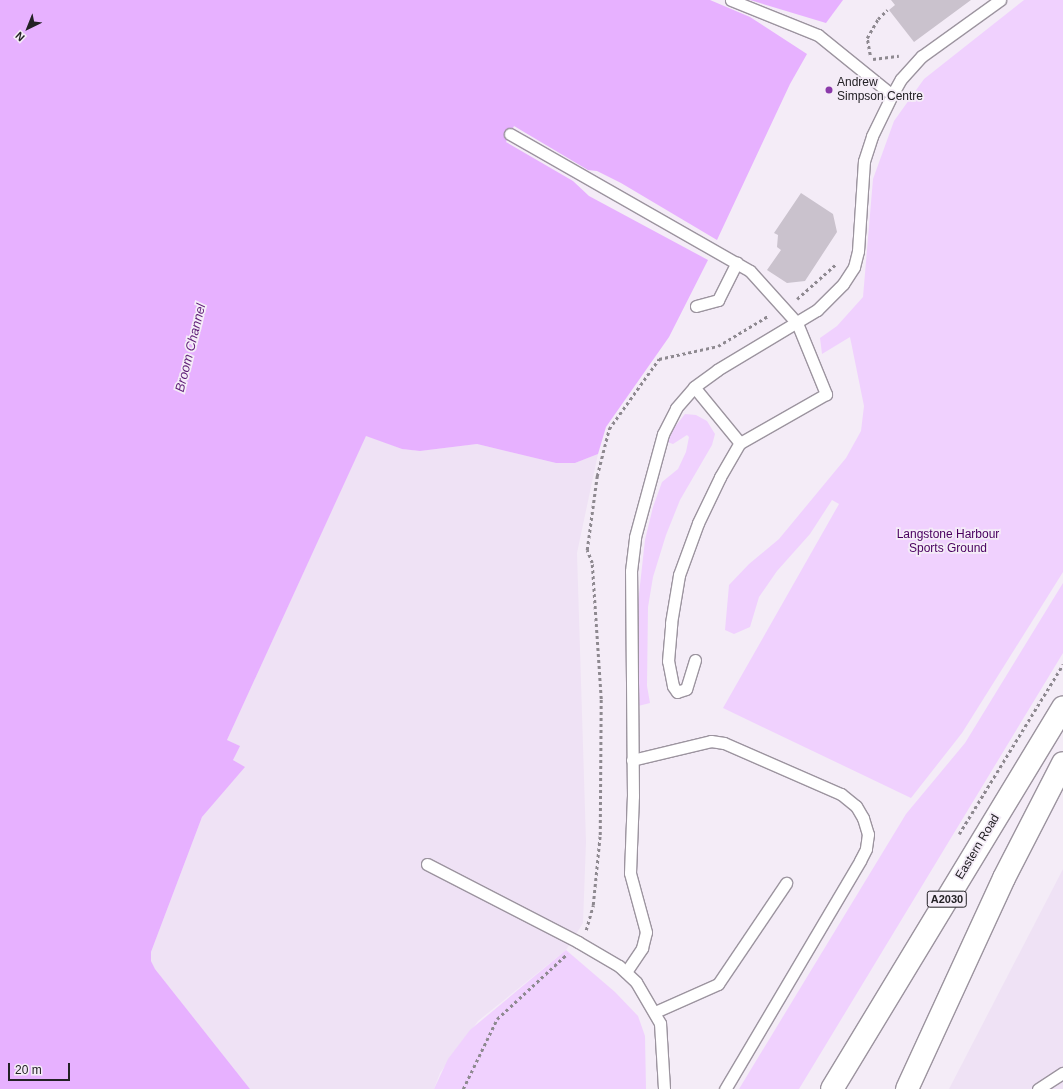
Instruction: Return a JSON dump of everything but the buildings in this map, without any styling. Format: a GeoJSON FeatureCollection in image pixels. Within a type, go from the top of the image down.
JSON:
{"type":"FeatureCollection","features":[{"type":"Feature","properties":{"kind":"main road","name":"Eastern Road"},"geometry":{"type":"LineString","coordinates":[[832,1089],[1063,708]]}},
{"type":"Feature","properties":{"kind":"main road"},"geometry":{"type":"LineString","coordinates":[[907,1089],[1004,878],[1063,763]]}},
{"type":"Feature","properties":{"kind":"lane"},"geometry":{"type":"LineString","coordinates":[[731,0],[818,35],[892,95]]}},
{"type":"Feature","properties":{"kind":"lane"},"geometry":{"type":"LineString","coordinates":[[626,972],[642,948],[646,932],[630,873],[632,760],[629,601],[635,537],[663,434],[676,408],[694,387],[717,370],[797,323],[830,298],[854,267],[858,251],[864,161],[872,136],[901,79],[922,56],[1000,0]]}},
{"type":"Feature","properties":{"kind":"lane"},"geometry":{"type":"LineString","coordinates":[[510,134],[737,262],[759,280],[797,323],[826,394],[740,443],[720,477],[701,516],[679,575],[670,623],[668,661],[673,686],[678,692],[686,689],[695,660]]}},
{"type":"Feature","properties":{"kind":"lane"},"geometry":{"type":"LineString","coordinates":[[696,306],[718,300],[737,262]]}},
{"type":"Feature","properties":{"kind":"lane"},"geometry":{"type":"LineString","coordinates":[[694,387],[740,443]]}},
{"type":"Feature","properties":{"kind":"lane"},"geometry":{"type":"LineString","coordinates":[[632,760],[711,741],[724,743],[841,794],[856,806],[863,818],[868,834],[866,848],[860,862],[725,1089]]}},
{"type":"Feature","properties":{"kind":"lane"},"geometry":{"type":"LineString","coordinates":[[427,864],[578,942],[626,972],[642,988],[660,1023],[664,1089]]}},
{"type":"Feature","properties":{"kind":"lane"},"geometry":{"type":"LineString","coordinates":[[655,1012],[689,994],[718,984],[786,883]]}},
{"type":"Feature","properties":{"kind":"lane"},"geometry":{"type":"LineString","coordinates":[[1038,1089],[1063,1073]]}},
{"type":"Feature","properties":{"kind":"path"},"geometry":{"type":"LineString","coordinates":[[869,75],[872,68],[867,38],[878,19],[887,10]]}},
{"type":"Feature","properties":{"kind":"path"},"geometry":{"type":"LineString","coordinates":[[870,59],[906,54]]}},
{"type":"Feature","properties":{"kind":"shaded area"},"geometry":{"type":"Polygon","coordinates":[[[366,435],[402,449],[420,451],[477,444],[556,463],[575,463],[598,454],[577,553],[586,842],[583,923],[566,950],[478,1021],[440,1073],[434,1089],[250,1089],[155,969],[151,961],[151,952],[202,817],[244,767],[233,760],[239,746],[227,740],[366,435]]]}},
{"type":"Feature","properties":{"kind":"shaded area"},"geometry":{"type":"Polygon","coordinates":[[[1063,869],[1063,1089],[949,1089],[1063,869]]]}},
{"type":"Feature","properties":{"kind":"green space","name":"Langstone Harbour Sports Ground"},"geometry":{"type":"Polygon","coordinates":[[[1024,0],[1063,0],[1063,572],[962,733],[911,798],[723,708],[839,504],[832,500],[810,534],[777,571],[759,597],[750,627],[734,634],[725,630],[729,585],[749,564],[779,539],[846,458],[861,431],[864,406],[850,337],[822,354],[820,338],[837,326],[863,297],[873,179],[894,121],[924,79],[1024,0]]]}},
{"type":"Feature","properties":{"kind":"green space"},"geometry":{"type":"Polygon","coordinates":[[[685,414],[696,415],[707,421],[715,434],[712,445],[680,500],[666,535],[653,577],[648,607],[647,686],[650,703],[638,706],[636,621],[645,540],[653,507],[662,482],[678,469],[686,452],[689,437],[687,435],[673,444],[667,442],[674,428],[685,414]]]}},
{"type":"Feature","properties":{"kind":"green space"},"geometry":{"type":"Polygon","coordinates":[[[1063,583],[1063,653],[799,1089],[739,1089],[906,814],[965,743],[1063,583]]]}},
{"type":"Feature","properties":{"kind":"green space"},"geometry":{"type":"Polygon","coordinates":[[[566,950],[615,992],[638,1016],[645,1036],[646,1089],[434,1089],[448,1059],[470,1030],[566,950]]]}},
{"type":"Feature","properties":{"kind":"water","name":"Broom Channel"},"geometry":{"type":"Polygon","coordinates":[[[0,0],[710,0],[750,17],[807,54],[790,84],[717,240],[621,183],[597,171],[588,170],[514,126],[506,142],[573,181],[589,196],[708,260],[669,337],[606,427],[598,454],[575,463],[556,463],[477,444],[420,451],[402,449],[366,436],[227,740],[240,746],[233,760],[245,767],[202,817],[151,952],[151,961],[155,969],[250,1089],[0,1089],[0,0]]]}},
{"type":"Feature","properties":{"kind":"water"},"geometry":{"type":"Polygon","coordinates":[[[750,0],[843,0],[826,23],[750,0]]]}},
{"type":"Feature","properties":{"kind":"place","name":"Andrew Simpson Centre"},"geometry":{"type":"Point","coordinates":[829,90]}}]}
